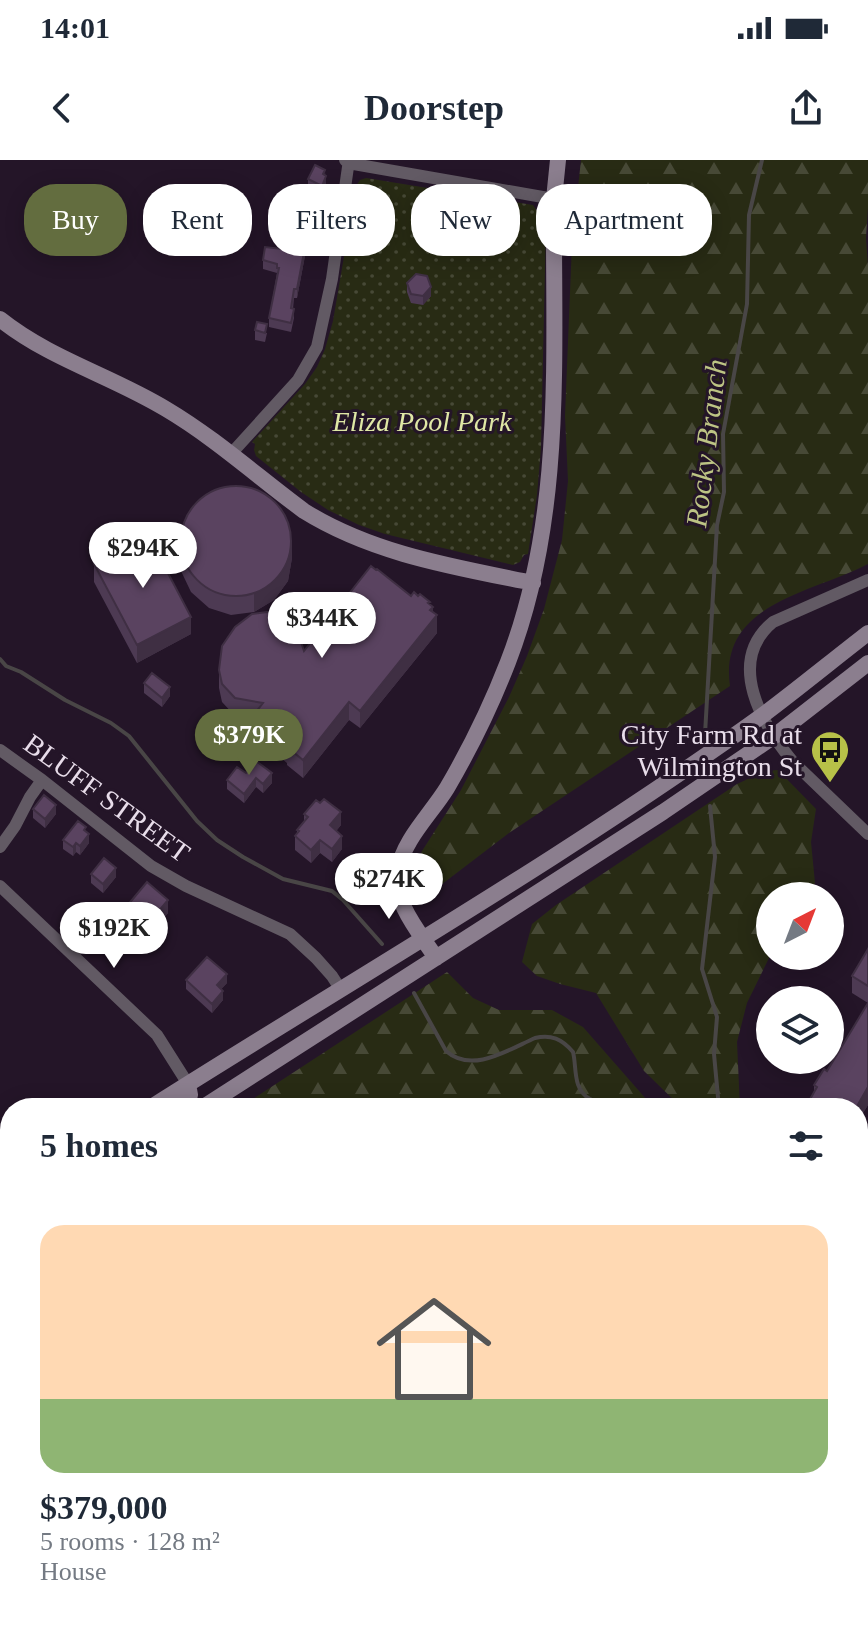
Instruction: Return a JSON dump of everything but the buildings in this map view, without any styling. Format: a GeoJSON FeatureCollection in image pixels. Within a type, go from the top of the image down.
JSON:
{"type":"FeatureCollection","features":[{"type":"Feature","properties":{"kind":"main road"},"geometry":{"type":"LineString","coordinates":[[556,184],[558,160]]}},
{"type":"Feature","properties":{"kind":"main road"},"geometry":{"type":"LineString","coordinates":[[436,958],[399,895],[397,872],[409,844],[445,792],[474,741],[510,658],[533,583],[541,544],[549,471],[554,256]]}},
{"type":"Feature","properties":{"kind":"main road"},"geometry":{"type":"LineString","coordinates":[[0,319],[31,341],[166,408],[304,511],[346,534],[400,554],[533,583]]}},
{"type":"Feature","properties":{"kind":"main road"},"geometry":{"type":"LineString","coordinates":[[166,1098],[625,809],[762,715],[868,633]]}},
{"type":"Feature","properties":{"kind":"main road"},"geometry":{"type":"LineString","coordinates":[[218,1098],[625,837],[773,737],[868,663]]}},
{"type":"Feature","properties":{"kind":"main road"},"geometry":{"type":"LineString","coordinates":[[187,1098],[190,1095],[188,1084]]}},
{"type":"Feature","properties":{"kind":"street"},"geometry":{"type":"LineString","coordinates":[[230,455],[298,380],[317,347],[332,279],[347,161],[536,196]]}},
{"type":"Feature","properties":{"kind":"street"},"geometry":{"type":"LineString","coordinates":[[868,580],[779,618],[761,633],[750,656],[749,667],[762,715],[773,737],[794,763],[868,834]]}},
{"type":"Feature","properties":{"kind":"street","name":"BLUFF STREET"},"geometry":{"type":"LineString","coordinates":[[0,750],[151,866],[196,891],[290,934],[304,945],[341,990]]}},
{"type":"Feature","properties":{"kind":"street"},"geometry":{"type":"LineString","coordinates":[[0,847],[42,780]]}},
{"type":"Feature","properties":{"kind":"street"},"geometry":{"type":"LineString","coordinates":[[0,886],[150,1028],[188,1084]]}},
{"type":"Feature","properties":{"kind":"green space"},"geometry":{"type":"Polygon","coordinates":[[[581,160],[868,160],[868,564],[797,593],[754,619],[739,636],[730,658],[730,686],[509,833],[420,901],[411,878],[422,851],[461,790],[509,697],[544,609],[562,540],[568,481],[565,416],[571,256],[712,256],[712,184],[578,184],[581,160]]]}},
{"type":"Feature","properties":{"kind":"green space","name":"Eliza Pool Park"},"geometry":{"type":"Polygon","coordinates":[[[366,178],[411,185],[411,256],[520,256],[520,203],[533,205],[536,209],[536,256],[545,256],[541,448],[528,554],[513,565],[359,525],[301,492],[256,456],[252,442],[305,384],[325,349],[344,256],[395,256],[395,184],[357,184],[366,178]]]}},
{"type":"Feature","properties":{"kind":"green space"},"geometry":{"type":"Polygon","coordinates":[[[778,770],[816,809],[811,842],[815,882],[756,882],[756,970],[763,970],[747,1003],[737,1042],[740,1098],[672,1098],[644,1071],[596,993],[537,976],[522,962],[532,924],[737,784],[765,771],[778,770]]]}},
{"type":"Feature","properties":{"kind":"green space"},"geometry":{"type":"Polygon","coordinates":[[[447,972],[473,998],[499,1010],[552,1010],[583,1027],[645,1098],[254,1098],[447,972]]]}},
{"type":"Feature","properties":{"kind":"waterway","name":"Rocky Branch"},"geometry":{"type":"LineString","coordinates":[[705,734],[717,525],[724,492],[723,434],[747,304],[749,215],[762,160]]}},
{"type":"Feature","properties":{"kind":"waterway"},"geometry":{"type":"LineString","coordinates":[[0,659],[6,666],[129,736],[197,821],[217,840],[283,879],[332,891],[382,944]]}},
{"type":"Feature","properties":{"kind":"waterway","name":"Rocky Branch"},"geometry":{"type":"LineString","coordinates":[[710,806],[715,857],[702,969],[717,1017],[714,1054],[718,1098]]}},
{"type":"Feature","properties":{"kind":"waterway"},"geometry":{"type":"LineString","coordinates":[[414,993],[446,1051],[456,1058],[490,1058],[535,1038],[556,1039],[573,1052],[580,1090],[589,1098]]}},
{"type":"Feature","properties":{"kind":"place","name":"City Farm Rd at Wilmington St"},"geometry":{"type":"Point","coordinates":[830,784]}}]}
